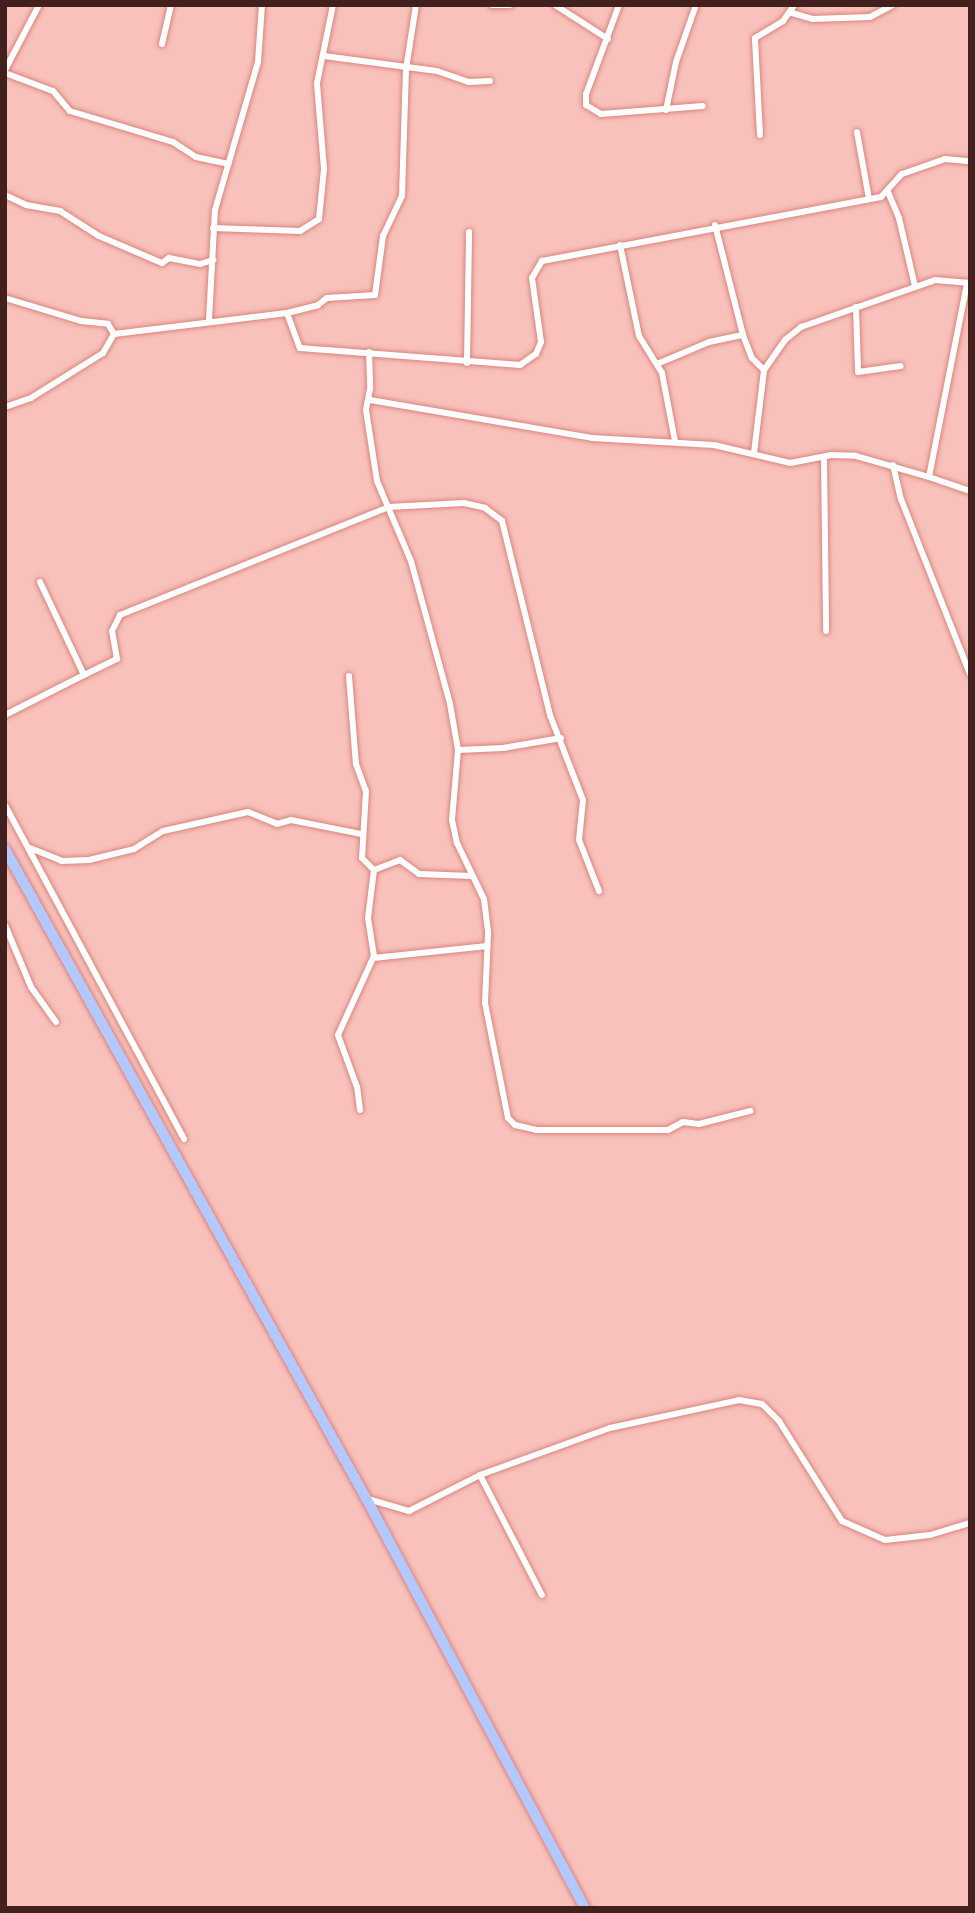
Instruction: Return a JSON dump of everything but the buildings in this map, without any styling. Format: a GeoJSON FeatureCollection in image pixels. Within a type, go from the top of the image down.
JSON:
{"type":"FeatureCollection","features":[{"type":"Feature","properties":{"kind":"main road"},"geometry":{"type":"LineString","coordinates":[[5,849],[366,1498],[585,1908]]}},
{"type":"Feature","properties":{"kind":"street"},"geometry":{"type":"LineString","coordinates":[[39,5],[5,71],[53,91],[70,111],[173,142],[196,157],[228,164]]}},
{"type":"Feature","properties":{"kind":"street"},"geometry":{"type":"LineString","coordinates":[[162,44],[171,5]]}},
{"type":"Feature","properties":{"kind":"street"},"geometry":{"type":"LineString","coordinates":[[209,320],[213,228],[228,164],[258,62],[262,5]]}},
{"type":"Feature","properties":{"kind":"street"},"geometry":{"type":"LineString","coordinates":[[213,228],[300,231],[316,224],[323,204],[317,83],[333,5]]}},
{"type":"Feature","properties":{"kind":"street"},"geometry":{"type":"LineString","coordinates":[[114,334],[209,320],[286,313],[318,305],[327,298],[375,295],[383,236],[402,196],[406,69],[416,5]]}},
{"type":"Feature","properties":{"kind":"street"},"geometry":{"type":"LineString","coordinates":[[492,5],[510,5]]}},
{"type":"Feature","properties":{"kind":"street"},"geometry":{"type":"LineString","coordinates":[[555,5],[608,39]]}},
{"type":"Feature","properties":{"kind":"street"},"geometry":{"type":"LineString","coordinates":[[619,5],[586,94],[586,105],[601,114],[703,106]]}},
{"type":"Feature","properties":{"kind":"street"},"geometry":{"type":"LineString","coordinates":[[666,110],[676,62],[696,5]]}},
{"type":"Feature","properties":{"kind":"street"},"geometry":{"type":"LineString","coordinates":[[760,135],[755,38],[792,13],[794,5]]}},
{"type":"Feature","properties":{"kind":"street"},"geometry":{"type":"LineString","coordinates":[[792,13],[813,19],[870,17],[893,5]]}},
{"type":"Feature","properties":{"kind":"street"},"geometry":{"type":"LineString","coordinates":[[324,56],[437,71],[469,82],[490,81]]}},
{"type":"Feature","properties":{"kind":"street"},"geometry":{"type":"LineString","coordinates":[[857,132],[869,199]]}},
{"type":"Feature","properties":{"kind":"street"},"geometry":{"type":"LineString","coordinates":[[286,313],[300,348],[520,365],[531,360],[541,342],[535,269],[542,261],[715,225],[869,199],[888,192],[902,174],[945,159],[970,161]]}},
{"type":"Feature","properties":{"kind":"street"},"geometry":{"type":"LineString","coordinates":[[888,192],[899,218],[915,286]]}},
{"type":"Feature","properties":{"kind":"street"},"geometry":{"type":"LineString","coordinates":[[5,195],[26,205],[60,211],[99,236],[162,263],[169,258],[200,264],[213,260]]}},
{"type":"Feature","properties":{"kind":"street"},"geometry":{"type":"LineString","coordinates":[[715,225],[743,335],[752,358],[764,370]]}},
{"type":"Feature","properties":{"kind":"street"},"geometry":{"type":"LineString","coordinates":[[467,363],[470,232]]}},
{"type":"Feature","properties":{"kind":"street"},"geometry":{"type":"LineString","coordinates":[[621,245],[639,337],[657,364],[674,441]]}},
{"type":"Feature","properties":{"kind":"street"},"geometry":{"type":"LineString","coordinates":[[754,453],[764,370],[785,340],[801,327],[856,307],[915,286],[953,279],[969,283],[929,477]]}},
{"type":"Feature","properties":{"kind":"street"},"geometry":{"type":"LineString","coordinates":[[5,298],[80,321],[108,324],[114,334]]}},
{"type":"Feature","properties":{"kind":"street"},"geometry":{"type":"LineString","coordinates":[[856,307],[858,372],[901,366]]}},
{"type":"Feature","properties":{"kind":"street"},"geometry":{"type":"LineString","coordinates":[[5,407],[31,398],[103,353],[114,334]]}},
{"type":"Feature","properties":{"kind":"street"},"geometry":{"type":"LineString","coordinates":[[657,364],[709,342],[743,335]]}},
{"type":"Feature","properties":{"kind":"street"},"geometry":{"type":"LineString","coordinates":[[369,352],[370,401],[366,410],[372,457],[432,630],[458,750],[452,820],[472,876],[484,899],[487,1024],[499,1089],[508,1118],[515,1125],[536,1130],[668,1130],[683,1122],[699,1124],[750,1111]]}},
{"type":"Feature","properties":{"kind":"street"},"geometry":{"type":"LineString","coordinates":[[370,401],[559,434],[674,441],[754,453],[790,463],[838,454],[893,465],[970,491]]}},
{"type":"Feature","properties":{"kind":"street"},"geometry":{"type":"LineString","coordinates":[[824,458],[826,631]]}},
{"type":"Feature","properties":{"kind":"street"},"geometry":{"type":"LineString","coordinates":[[893,465],[901,499],[970,674]]}},
{"type":"Feature","properties":{"kind":"street"},"geometry":{"type":"LineString","coordinates":[[5,715],[117,659],[112,631],[120,615],[388,507],[464,503],[494,512],[502,521],[541,683],[583,800],[579,840],[599,891]]}},
{"type":"Feature","properties":{"kind":"street"},"geometry":{"type":"LineString","coordinates":[[40,582],[84,675]]}},
{"type":"Feature","properties":{"kind":"street"},"geometry":{"type":"LineString","coordinates":[[349,676],[356,764],[366,791],[360,834],[362,858],[373,870],[369,918],[375,942],[373,958],[338,1035],[357,1087],[360,1110]]}},
{"type":"Feature","properties":{"kind":"street"},"geometry":{"type":"LineString","coordinates":[[458,750],[503,748],[561,737]]}},
{"type":"Feature","properties":{"kind":"street"},"geometry":{"type":"LineString","coordinates":[[5,805],[8,816],[30,848],[184,1139]]}},
{"type":"Feature","properties":{"kind":"street"},"geometry":{"type":"LineString","coordinates":[[30,848],[62,861],[89,860],[134,849],[163,831],[248,812],[277,824],[304,821],[360,834]]}},
{"type":"Feature","properties":{"kind":"street"},"geometry":{"type":"LineString","coordinates":[[373,870],[400,860],[419,874],[472,876]]}},
{"type":"Feature","properties":{"kind":"street"},"geometry":{"type":"LineString","coordinates":[[5,925],[31,987],[56,1022]]}},
{"type":"Feature","properties":{"kind":"street"},"geometry":{"type":"LineString","coordinates":[[373,958],[487,946]]}},
{"type":"Feature","properties":{"kind":"street"},"geometry":{"type":"LineString","coordinates":[[366,1498],[409,1511],[480,1475],[610,1428],[718,1404],[752,1401],[762,1404],[779,1421],[842,1521],[885,1541],[930,1535],[970,1523]]}},
{"type":"Feature","properties":{"kind":"street"},"geometry":{"type":"LineString","coordinates":[[480,1475],[542,1595]]}}]}
